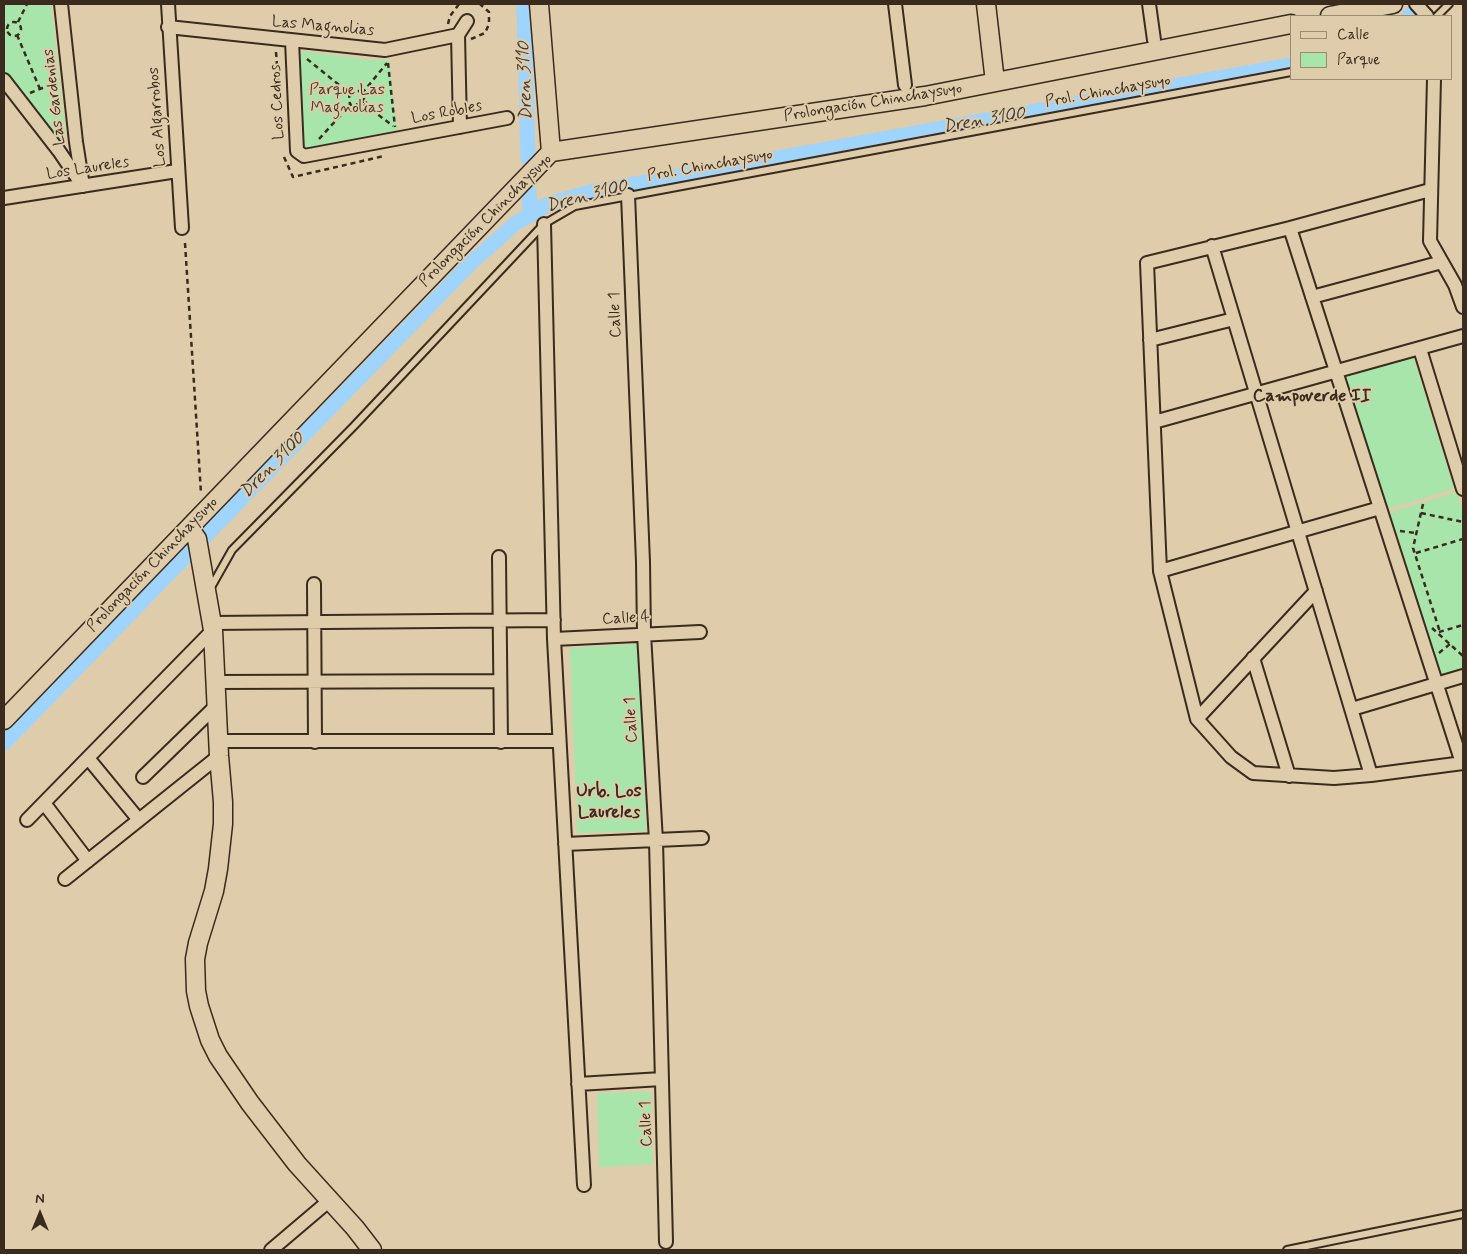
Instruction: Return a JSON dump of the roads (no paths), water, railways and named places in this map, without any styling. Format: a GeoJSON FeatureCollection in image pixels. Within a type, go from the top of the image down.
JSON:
{"type":"FeatureCollection","features":[{"type":"Feature","properties":{"kind":"street","name":"Las Gardenias"},"geometry":{"type":"LineString","coordinates":[[60,4],[83,186]]}},
{"type":"Feature","properties":{"kind":"street","name":"Los Algarrobos"},"geometry":{"type":"LineString","coordinates":[[168,4],[182,228]]}},
{"type":"Feature","properties":{"kind":"street"},"geometry":{"type":"LineString","coordinates":[[539,4],[551,152]]}},
{"type":"Feature","properties":{"kind":"street"},"geometry":{"type":"LineString","coordinates":[[895,4],[905,85]]}},
{"type":"Feature","properties":{"kind":"street"},"geometry":{"type":"LineString","coordinates":[[986,4],[995,82]]}},
{"type":"Feature","properties":{"kind":"street"},"geometry":{"type":"LineString","coordinates":[[1148,4],[1154,40]]}},
{"type":"Feature","properties":{"kind":"street"},"geometry":{"type":"LineString","coordinates":[[1335,15],[1393,4]]}},
{"type":"Feature","properties":{"kind":"street"},"geometry":{"type":"LineString","coordinates":[[460,127],[458,34],[467,21]]}},
{"type":"Feature","properties":{"kind":"street","name":"Prolongación Chinchaysuyo"},"geometry":{"type":"LineString","coordinates":[[4,720],[193,533],[202,514],[551,152],[925,96],[1290,24]]}},
{"type":"Feature","properties":{"kind":"street","name":"Las Magnolias"},"geometry":{"type":"LineString","coordinates":[[168,27],[385,50],[458,34]]}},
{"type":"Feature","properties":{"kind":"street","name":"Los Cedros"},"geometry":{"type":"LineString","coordinates":[[292,41],[297,151],[304,156]]}},
{"type":"Feature","properties":{"kind":"street"},"geometry":{"type":"LineString","coordinates":[[4,80],[59,151],[83,186]]}},
{"type":"Feature","properties":{"kind":"street"},"geometry":{"type":"LineString","coordinates":[[1434,80],[1430,241],[1456,285],[1463,307]]}},
{"type":"Feature","properties":{"kind":"street","name":"Los Robles"},"geometry":{"type":"LineString","coordinates":[[304,156],[507,118]]}},
{"type":"Feature","properties":{"kind":"street","name":"Los Laureles"},"geometry":{"type":"LineString","coordinates":[[4,198],[177,171]]}},
{"type":"Feature","properties":{"kind":"street"},"geometry":{"type":"LineString","coordinates":[[1290,228],[1463,763],[1334,778],[1253,773],[1230,757],[1197,718],[1160,572],[1147,263],[1290,228],[1430,190]]}},
{"type":"Feature","properties":{"kind":"street","name":"Calle 1"},"geometry":{"type":"LineString","coordinates":[[628,195],[643,562],[644,634],[656,841],[666,1242]]}},
{"type":"Feature","properties":{"kind":"street"},"geometry":{"type":"LineString","coordinates":[[544,224],[554,638],[584,1185]]}},
{"type":"Feature","properties":{"kind":"street"},"geometry":{"type":"LineString","coordinates":[[1212,246],[1371,775]]}},
{"type":"Feature","properties":{"kind":"street"},"geometry":{"type":"LineString","coordinates":[[1312,297],[1442,262]]}},
{"type":"Feature","properties":{"kind":"street"},"geometry":{"type":"LineString","coordinates":[[1150,340],[1234,319]]}},
{"type":"Feature","properties":{"kind":"street"},"geometry":{"type":"LineString","coordinates":[[1154,422],[1463,336]]}},
{"type":"Feature","properties":{"kind":"street"},"geometry":{"type":"LineString","coordinates":[[1420,349],[1463,487]]}},
{"type":"Feature","properties":{"kind":"street"},"geometry":{"type":"LineString","coordinates":[[1160,572],[1380,508]]}},
{"type":"Feature","properties":{"kind":"street"},"geometry":{"type":"LineString","coordinates":[[193,533],[200,557],[212,627],[223,824],[214,891],[198,943],[196,991],[199,1006],[210,1040],[228,1072],[297,1164],[355,1228],[372,1250]]}},
{"type":"Feature","properties":{"kind":"street"},"geometry":{"type":"LineString","coordinates":[[499,557],[501,742]]}},
{"type":"Feature","properties":{"kind":"street"},"geometry":{"type":"LineString","coordinates":[[314,584],[315,742]]}},
{"type":"Feature","properties":{"kind":"street"},"geometry":{"type":"LineString","coordinates":[[1197,718],[1316,591]]}},
{"type":"Feature","properties":{"kind":"street"},"geometry":{"type":"LineString","coordinates":[[27,820],[212,627],[314,622],[554,620]]}},
{"type":"Feature","properties":{"kind":"street","name":"Calle 4"},"geometry":{"type":"LineString","coordinates":[[554,638],[700,632]]}},
{"type":"Feature","properties":{"kind":"street"},"geometry":{"type":"LineString","coordinates":[[1253,658],[1289,776]]}},
{"type":"Feature","properties":{"kind":"street"},"geometry":{"type":"LineString","coordinates":[[1352,709],[1463,676]]}},
{"type":"Feature","properties":{"kind":"street"},"geometry":{"type":"LineString","coordinates":[[215,682],[500,680]]}},
{"type":"Feature","properties":{"kind":"street"},"geometry":{"type":"LineString","coordinates":[[143,777],[217,705]]}},
{"type":"Feature","properties":{"kind":"street"},"geometry":{"type":"LineString","coordinates":[[65,879],[139,820],[219,749],[315,742],[560,741]]}},
{"type":"Feature","properties":{"kind":"street"},"geometry":{"type":"LineString","coordinates":[[88,758],[139,820]]}},
{"type":"Feature","properties":{"kind":"street"},"geometry":{"type":"LineString","coordinates":[[44,802],[88,861]]}},
{"type":"Feature","properties":{"kind":"street"},"geometry":{"type":"LineString","coordinates":[[565,844],[702,838]]}},
{"type":"Feature","properties":{"kind":"street"},"geometry":{"type":"LineString","coordinates":[[578,1084],[662,1079]]}},
{"type":"Feature","properties":{"kind":"street"},"geometry":{"type":"LineString","coordinates":[[271,1250],[330,1200]]}},
{"type":"Feature","properties":{"kind":"lane"},"geometry":{"type":"LineString","coordinates":[[1438,15],[1449,4]]}},
{"type":"Feature","properties":{"kind":"lane","name":"Prol. Chinchaysuyo"},"geometry":{"type":"LineString","coordinates":[[207,595],[232,550],[354,426],[544,224],[575,206],[1290,72]]}},
{"type":"Feature","properties":{"kind":"lane"},"geometry":{"type":"LineString","coordinates":[[1286,1250],[1463,1214]]}},
{"type":"Feature","properties":{"kind":"waterway","name":"Dren 3110"},"geometry":{"type":"LineString","coordinates":[[524,4],[528,158]]}},
{"type":"Feature","properties":{"kind":"waterway","name":"Dren 3100"},"geometry":{"type":"LineString","coordinates":[[1410,15],[1421,4]]}},
{"type":"Feature","properties":{"kind":"waterway","name":"Dren 3100"},"geometry":{"type":"LineString","coordinates":[[4,743],[472,262],[516,223],[548,204],[591,192],[1290,65]]}},
{"type":"Feature","properties":{"kind":"waterway","name":"Dren 3110"},"geometry":{"type":"LineString","coordinates":[[529,191],[530,215]]}},
{"type":"Feature","properties":{"kind":"district","name":"Campoverde II"},"geometry":{"type":"Point","coordinates":[1312,397]}},
{"type":"Feature","properties":{"kind":"district","name":"Urb. Los Laureles"},"geometry":{"type":"Point","coordinates":[609,802]}},
{"type":"Feature","properties":{"kind":"park label","name":"Parque Las Magnolias"},"geometry":{"type":"Point","coordinates":[347,100]}}]}
